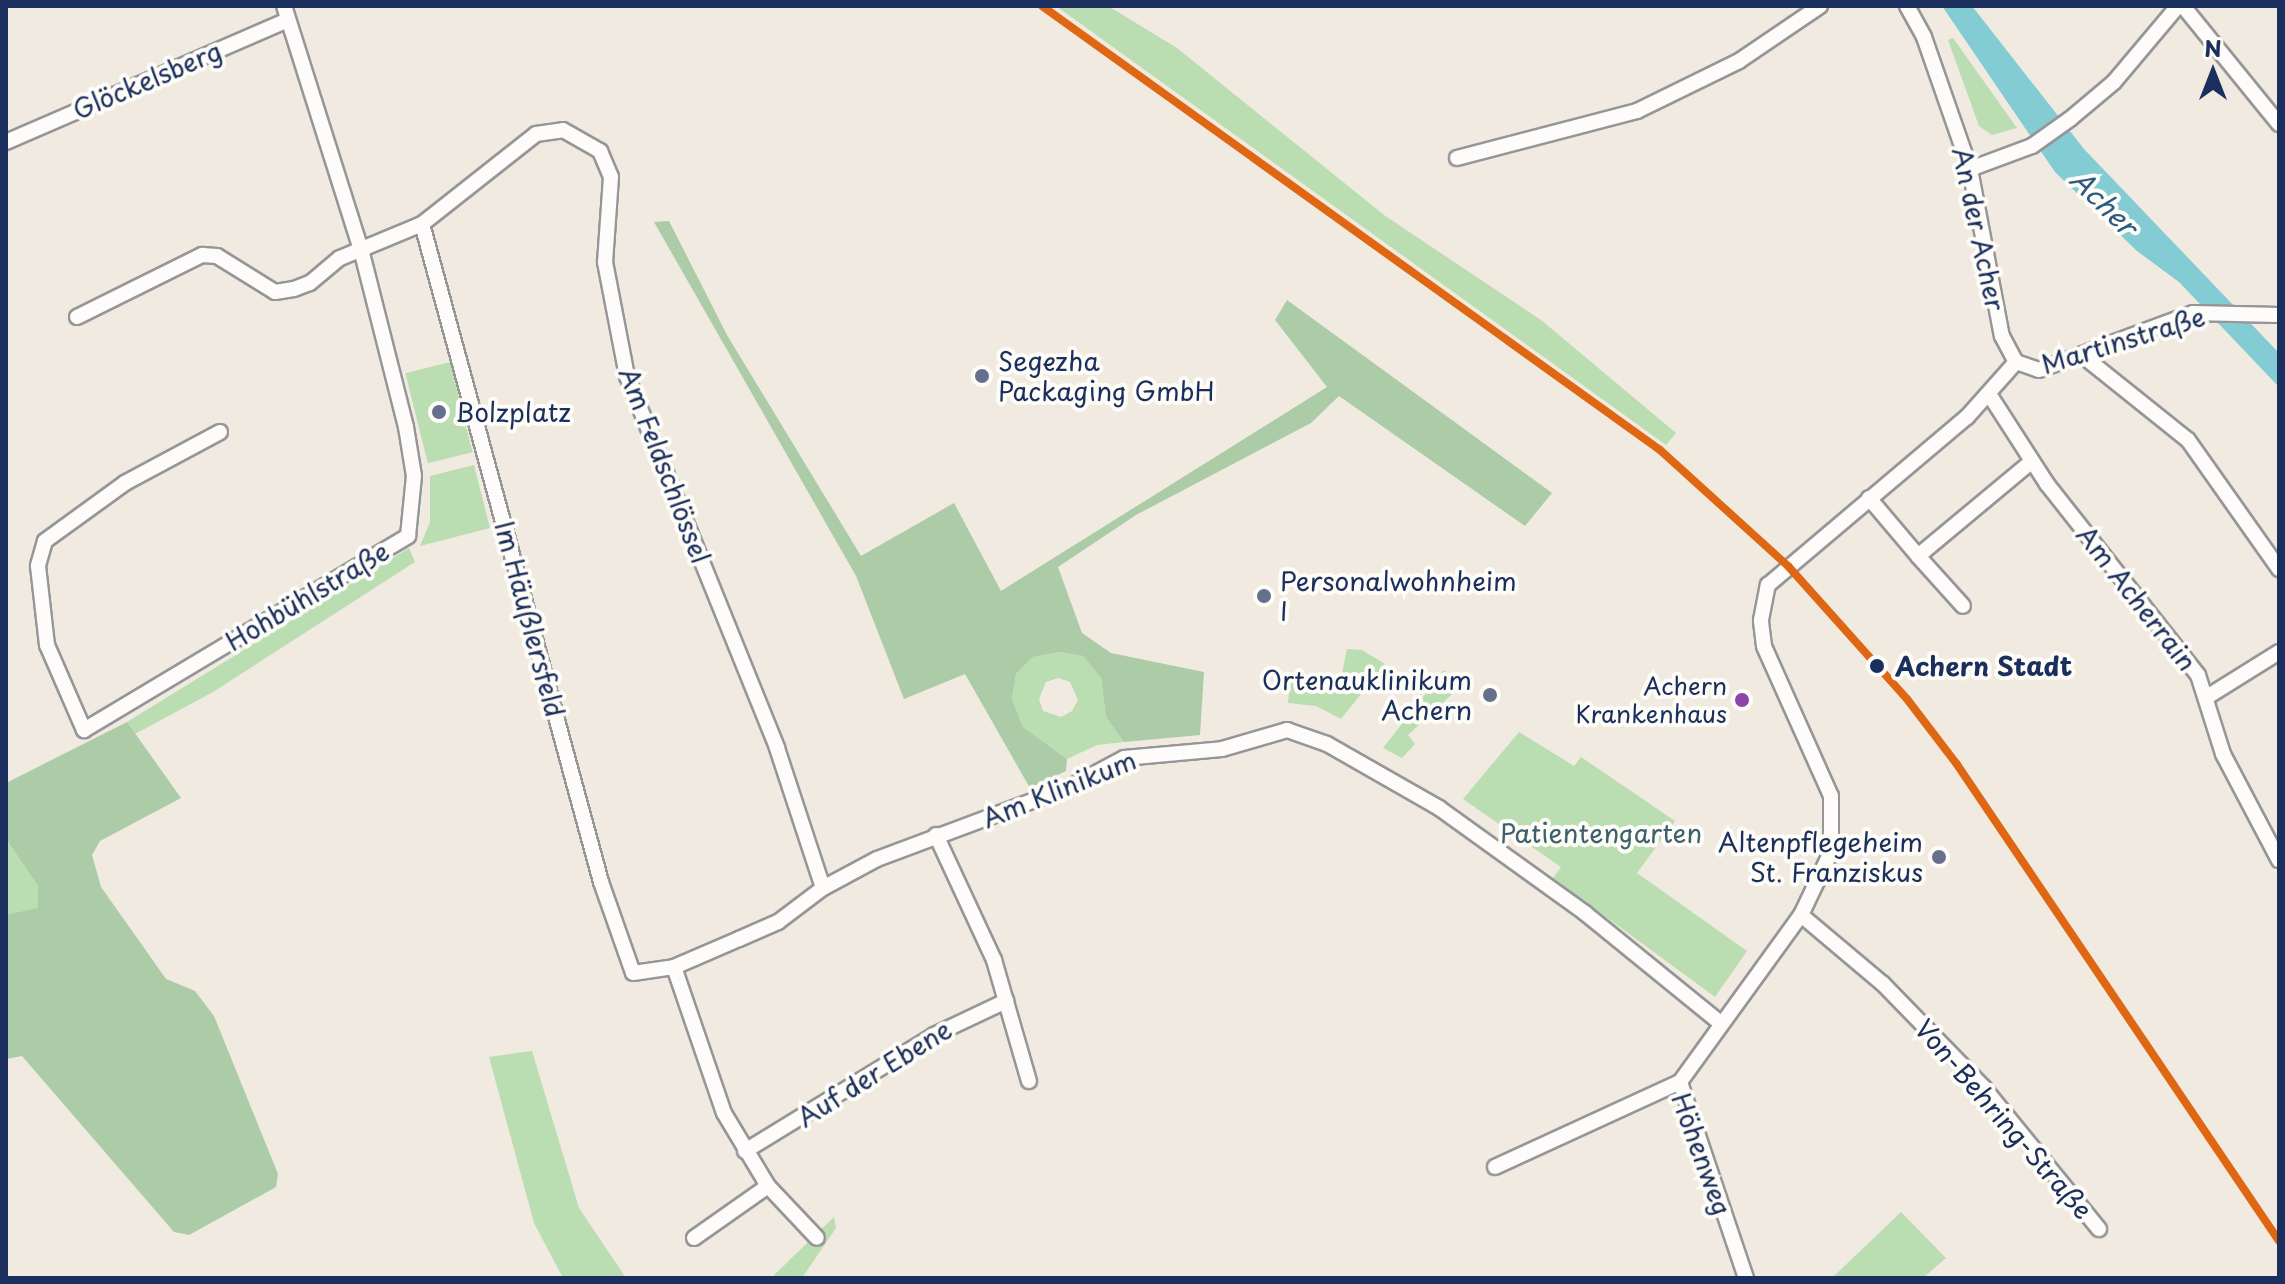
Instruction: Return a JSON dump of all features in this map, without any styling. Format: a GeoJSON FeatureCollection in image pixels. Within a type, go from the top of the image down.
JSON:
{"type":"FeatureCollection","features":[{"type":"Feature","properties":{"kind":"street"},"geometry":{"type":"LineString","coordinates":[[1457,158],[1637,111],[1739,61],[1820,6]]}},
{"type":"Feature","properties":{"kind":"street","name":"An der Acher"},"geometry":{"type":"LineString","coordinates":[[1907,6],[1924,37],[1970,169],[2002,336],[2016,362]]}},
{"type":"Feature","properties":{"kind":"street"},"geometry":{"type":"LineString","coordinates":[[1970,169],[2032,146],[2070,119],[2114,82],[2180,6],[2279,124]]}},
{"type":"Feature","properties":{"kind":"street","name":"Glöckelsberg"},"geometry":{"type":"LineString","coordinates":[[6,142],[286,13]]}},
{"type":"Feature","properties":{"kind":"street","name":"Hohbühlstraße"},"geometry":{"type":"LineString","coordinates":[[220,432],[125,483],[45,541],[38,566],[47,645],[84,730],[408,536],[414,476],[362,253],[286,13]]}},
{"type":"Feature","properties":{"kind":"street","name":"Am Feldschlössel"},"geometry":{"type":"LineString","coordinates":[[77,317],[202,255],[217,256],[275,292],[310,283],[340,258],[362,253],[422,224],[536,134],[563,130],[600,151],[611,177],[605,262],[627,376],[777,748],[823,888]]}},
{"type":"Feature","properties":{"kind":"street","name":"Im Häußlersfeld"},"geometry":{"type":"LineString","coordinates":[[422,224],[623,955],[633,973],[674,967]]}},
{"type":"Feature","properties":{"kind":"street","name":"Martinstraße"},"geometry":{"type":"LineString","coordinates":[[2016,362],[2039,370],[2083,356],[2176,318],[2210,311],[2279,315]]}},
{"type":"Feature","properties":{"kind":"street"},"geometry":{"type":"LineString","coordinates":[[2083,356],[2188,440],[2279,569]]}},
{"type":"Feature","properties":{"kind":"street"},"geometry":{"type":"LineString","coordinates":[[1680,1082],[1719,1022],[1801,915],[1831,852],[1831,796],[1764,646],[1763,599],[1776,577],[1989,394],[2016,362]]}},
{"type":"Feature","properties":{"kind":"street","name":"Am Acherrain"},"geometry":{"type":"LineString","coordinates":[[1989,394],[2032,461],[2181,648],[2207,697],[2223,754],[2279,860]]}},
{"type":"Feature","properties":{"kind":"street"},"geometry":{"type":"LineString","coordinates":[[1918,556],[2032,461]]}},
{"type":"Feature","properties":{"kind":"street"},"geometry":{"type":"LineString","coordinates":[[1869,498],[1963,606]]}},
{"type":"Feature","properties":{"kind":"street"},"geometry":{"type":"LineString","coordinates":[[2207,697],[2279,652]]}},
{"type":"Feature","properties":{"kind":"street","name":"Am Klinikum"},"geometry":{"type":"LineString","coordinates":[[674,967],[778,922],[823,888],[936,835],[1070,787],[1124,758],[1222,749],[1287,730],[1327,744],[1439,808],[1585,913],[1719,1022]]}},
{"type":"Feature","properties":{"kind":"street"},"geometry":{"type":"LineString","coordinates":[[936,835],[994,960],[1029,1081]]}},
{"type":"Feature","properties":{"kind":"street","name":"Von-Behring-Straße"},"geometry":{"type":"LineString","coordinates":[[1801,915],[1883,984],[1984,1088],[2099,1229]]}},
{"type":"Feature","properties":{"kind":"street"},"geometry":{"type":"LineString","coordinates":[[674,967],[707,1073],[745,1151],[768,1186],[817,1238]]}},
{"type":"Feature","properties":{"kind":"street","name":"Auf der Ebene"},"geometry":{"type":"LineString","coordinates":[[745,1151],[934,1035],[1006,1001]]}},
{"type":"Feature","properties":{"kind":"street","name":"Höhenweg"},"geometry":{"type":"LineString","coordinates":[[1495,1167],[1680,1082],[1746,1278]]}},
{"type":"Feature","properties":{"kind":"street"},"geometry":{"type":"LineString","coordinates":[[694,1238],[768,1186]]}},
{"type":"Feature","properties":{"kind":"green space"},"geometry":{"type":"Polygon","coordinates":[[[1056,6],[1108,6],[1177,48],[1384,215],[1541,320],[1676,433],[1666,445],[1056,6]]]}},
{"type":"Feature","properties":{"kind":"green space"},"geometry":{"type":"Polygon","coordinates":[[[1953,38],[2017,128],[1992,135],[1979,126],[1948,40],[1953,38]]]}},
{"type":"Feature","properties":{"kind":"green space"},"geometry":{"type":"Polygon","coordinates":[[[669,221],[727,335],[861,556],[954,503],[1001,591],[1327,387],[1275,320],[1287,300],[1552,493],[1525,526],[1339,396],[1311,423],[1136,515],[1058,567],[1082,633],[1111,653],[1204,672],[1200,735],[1124,742],[1106,717],[1101,678],[1083,656],[1060,652],[1033,657],[1016,674],[1012,699],[1023,727],[1067,759],[1066,771],[1030,788],[965,674],[904,699],[856,576],[654,222],[669,221]]]}},
{"type":"Feature","properties":{"kind":"green space","name":"Bolzplatz"},"geometry":{"type":"Polygon","coordinates":[[[450,362],[472,452],[428,463],[405,373],[450,362]]]}},
{"type":"Feature","properties":{"kind":"green space"},"geometry":{"type":"Polygon","coordinates":[[[474,465],[490,528],[420,546],[430,522],[430,476],[474,465]]]}},
{"type":"Feature","properties":{"kind":"green space"},"geometry":{"type":"Polygon","coordinates":[[[409,548],[415,562],[213,692],[135,734],[127,722],[409,548]]]}},
{"type":"Feature","properties":{"kind":"green space"},"geometry":{"type":"Polygon","coordinates":[[[1347,649],[1362,650],[1385,664],[1341,719],[1316,706],[1288,703],[1290,680],[1340,684],[1347,649]]]}},
{"type":"Feature","properties":{"kind":"green space"},"geometry":{"type":"Polygon","coordinates":[[[1060,652],[1083,656],[1101,678],[1106,717],[1124,742],[1097,745],[1067,759],[1023,727],[1012,699],[1016,674],[1033,657],[1060,652]],[[1058,678],[1046,682],[1039,699],[1043,711],[1061,717],[1072,711],[1078,700],[1070,682],[1058,678]]]}},
{"type":"Feature","properties":{"kind":"green space"},"geometry":{"type":"Polygon","coordinates":[[[1444,670],[1463,684],[1408,735],[1415,744],[1402,758],[1383,748],[1444,670]]]}},
{"type":"Feature","properties":{"kind":"green space"},"geometry":{"type":"Polygon","coordinates":[[[127,722],[181,798],[100,841],[92,855],[101,887],[166,979],[195,991],[214,1016],[278,1174],[276,1187],[189,1235],[174,1232],[22,1056],[6,1059],[6,915],[38,908],[38,886],[6,839],[6,783],[127,722]]]}},
{"type":"Feature","properties":{"kind":"green space","name":"Patientengarten"},"geometry":{"type":"Polygon","coordinates":[[[1519,732],[1574,766],[1581,757],[1675,821],[1637,873],[1747,951],[1715,997],[1553,878],[1561,867],[1463,799],[1519,732]]]}},
{"type":"Feature","properties":{"kind":"green space"},"geometry":{"type":"Polygon","coordinates":[[[6,839],[38,886],[38,908],[30,913],[6,915],[6,839]]]}},
{"type":"Feature","properties":{"kind":"green space"},"geometry":{"type":"Polygon","coordinates":[[[532,1051],[579,1208],[626,1278],[563,1278],[534,1223],[489,1057],[532,1051]]]}},
{"type":"Feature","properties":{"kind":"green space"},"geometry":{"type":"Polygon","coordinates":[[[1901,1212],[1946,1258],[1923,1278],[1832,1278],[1901,1212]]]}},
{"type":"Feature","properties":{"kind":"green space"},"geometry":{"type":"Polygon","coordinates":[[[834,1217],[836,1228],[802,1278],[771,1278],[834,1217]]]}},
{"type":"Feature","properties":{"kind":"water","name":"Acher"},"geometry":{"type":"Polygon","coordinates":[[[1942,6],[1972,6],[2084,149],[2279,353],[2279,387],[2179,282],[2137,251],[2055,172],[1942,6]]]}},
{"type":"Feature","properties":{"kind":"transit line"},"geometry":{"type":"LineString","coordinates":[[1042,6],[1660,450],[1788,566],[1907,699],[1956,763],[2279,1241]]}},
{"type":"Feature","properties":{"kind":"place","name":"Segezha Packaging GmbH"},"geometry":{"type":"Point","coordinates":[982,376]}},
{"type":"Feature","properties":{"kind":"place","name":"Bolzplatz"},"geometry":{"type":"Point","coordinates":[439,412]}},
{"type":"Feature","properties":{"kind":"place","name":"Personalwohnheim I"},"geometry":{"type":"Point","coordinates":[1264,596]}},
{"type":"Feature","properties":{"kind":"place","name":"Achern Stadt"},"geometry":{"type":"Point","coordinates":[1877,666]}},
{"type":"Feature","properties":{"kind":"place","name":"Ortenauklinikum Achern"},"geometry":{"type":"Point","coordinates":[1490,695]}},
{"type":"Feature","properties":{"kind":"place","name":"Achern Krankenhaus"},"geometry":{"type":"Point","coordinates":[1742,700]}},
{"type":"Feature","properties":{"kind":"place","name":"Altenpflegeheim St. Franziskus"},"geometry":{"type":"Point","coordinates":[1939,857]}}]}
